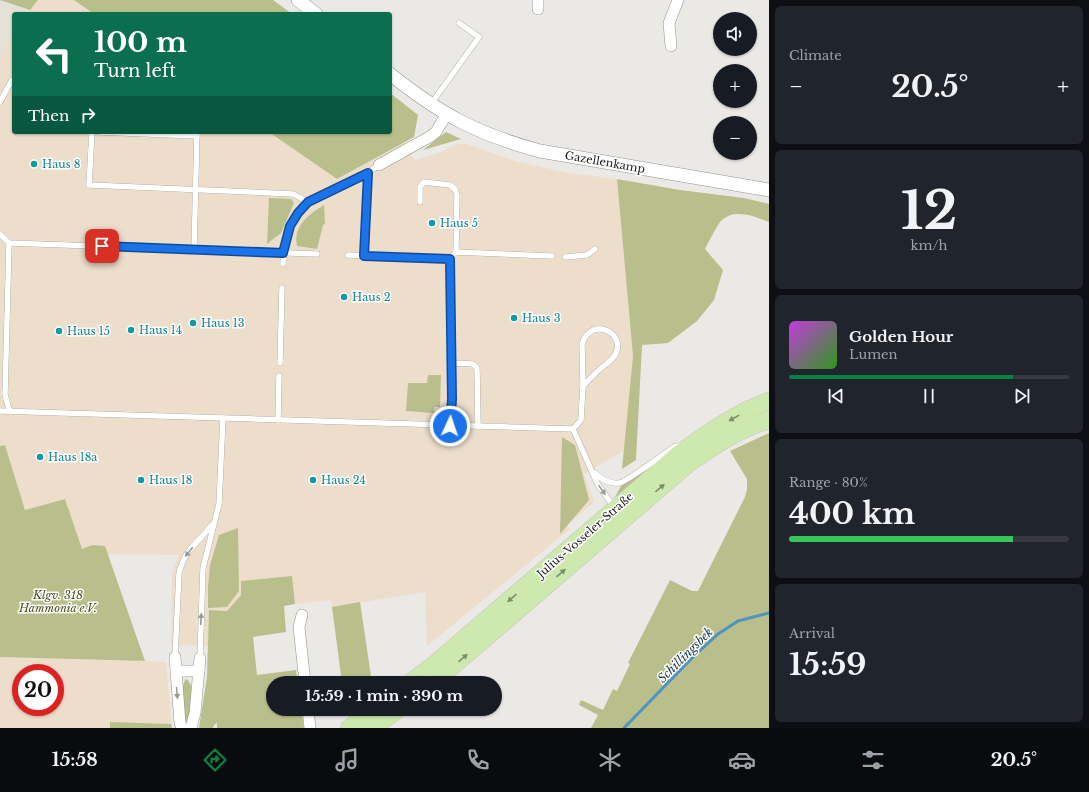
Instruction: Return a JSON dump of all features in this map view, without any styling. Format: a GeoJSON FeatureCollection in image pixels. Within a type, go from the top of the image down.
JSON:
{"type":"FeatureCollection","features":[{"type":"Feature","properties":{"kind":"main road","name":"Julius-Vosseler-Straße"},"geometry":{"type":"LineString","coordinates":[[419,676],[679,454],[697,440],[739,415],[769,401]]}},
{"type":"Feature","properties":{"kind":"main road","name":"Julius-Vosseler-Straße"},"geometry":{"type":"LineString","coordinates":[[441,676],[688,464],[732,435],[769,420]]}},
{"type":"Feature","properties":{"kind":"main road"},"geometry":{"type":"LineString","coordinates":[[348,728],[365,716]]}},
{"type":"Feature","properties":{"kind":"main road"},"geometry":{"type":"LineString","coordinates":[[372,728],[389,716]]}},
{"type":"Feature","properties":{"kind":"street"},"geometry":{"type":"LineString","coordinates":[[299,0],[314,12]]}},
{"type":"Feature","properties":{"kind":"street"},"geometry":{"type":"LineString","coordinates":[[671,46],[669,23],[678,0]]}},
{"type":"Feature","properties":{"kind":"street","name":"Gazellenkamp"},"geometry":{"type":"LineString","coordinates":[[392,76],[430,105],[490,136],[509,143],[540,151],[769,190]]}},
{"type":"Feature","properties":{"kind":"street"},"geometry":{"type":"LineString","coordinates":[[380,166],[431,136],[436,132],[446,114]]}},
{"type":"Feature","properties":{"kind":"street"},"geometry":{"type":"LineString","coordinates":[[302,615],[299,627],[304,676]]}},
{"type":"Feature","properties":{"kind":"street"},"geometry":{"type":"LineString","coordinates":[[175,657],[180,723],[182,728]]}},
{"type":"Feature","properties":{"kind":"street"},"geometry":{"type":"LineString","coordinates":[[191,728],[195,713],[200,658]]}},
{"type":"Feature","properties":{"kind":"street"},"geometry":{"type":"LineString","coordinates":[[176,671],[199,671]]}},
{"type":"Feature","properties":{"kind":"street"},"geometry":{"type":"LineString","coordinates":[[309,716],[310,728]]}},
{"type":"Feature","properties":{"kind":"lane"},"geometry":{"type":"LineString","coordinates":[[430,105],[479,38],[459,23]]}},
{"type":"Feature","properties":{"kind":"lane"},"geometry":{"type":"LineString","coordinates":[[0,102],[12,80]]}},
{"type":"Feature","properties":{"kind":"lane"},"geometry":{"type":"LineString","coordinates":[[92,134],[89,185],[293,194],[308,202]]}},
{"type":"Feature","properties":{"kind":"lane"},"geometry":{"type":"LineString","coordinates":[[194,250],[197,134]]}},
{"type":"Feature","properties":{"kind":"lane"},"geometry":{"type":"LineString","coordinates":[[283,264],[283,253],[290,226],[298,213],[308,202],[380,166]]}},
{"type":"Feature","properties":{"kind":"lane"},"geometry":{"type":"LineString","coordinates":[[364,256],[368,173]]}},
{"type":"Feature","properties":{"kind":"lane"},"geometry":{"type":"LineString","coordinates":[[420,202],[420,187],[424,182],[450,185],[455,189],[456,252],[450,259],[452,399],[450,426]]}},
{"type":"Feature","properties":{"kind":"lane"},"geometry":{"type":"LineString","coordinates":[[0,234],[5,241],[5,395],[10,412]]}},
{"type":"Feature","properties":{"kind":"lane"},"geometry":{"type":"LineString","coordinates":[[5,241],[318,254]]}},
{"type":"Feature","properties":{"kind":"lane"},"geometry":{"type":"LineString","coordinates":[[565,257],[587,255],[595,248]]}},
{"type":"Feature","properties":{"kind":"lane"},"geometry":{"type":"LineString","coordinates":[[456,252],[552,256]]}},
{"type":"Feature","properties":{"kind":"lane"},"geometry":{"type":"LineString","coordinates":[[348,255],[450,259]]}},
{"type":"Feature","properties":{"kind":"lane"},"geometry":{"type":"LineString","coordinates":[[280,364],[282,288]]}},
{"type":"Feature","properties":{"kind":"lane"},"geometry":{"type":"LineString","coordinates":[[0,412],[573,429],[581,420],[583,339],[586,334],[595,329],[608,330],[614,336],[618,348],[614,358],[599,369],[583,386]]}},
{"type":"Feature","properties":{"kind":"lane"},"geometry":{"type":"LineString","coordinates":[[451,363],[473,364],[477,368],[478,427]]}},
{"type":"Feature","properties":{"kind":"lane"},"geometry":{"type":"LineString","coordinates":[[278,420],[279,376]]}},
{"type":"Feature","properties":{"kind":"lane"},"geometry":{"type":"LineString","coordinates":[[200,658],[203,568],[219,504],[223,418]]}},
{"type":"Feature","properties":{"kind":"lane"},"geometry":{"type":"LineString","coordinates":[[573,429],[598,485],[616,508]]}},
{"type":"Feature","properties":{"kind":"lane"},"geometry":{"type":"LineString","coordinates":[[592,470],[601,479],[609,483],[623,482],[674,447],[697,440]]}},
{"type":"Feature","properties":{"kind":"lane"},"geometry":{"type":"LineString","coordinates":[[175,657],[179,574],[183,561],[188,552],[214,522]]}},
{"type":"Feature","properties":{"kind":"shaded area"},"geometry":{"type":"Polygon","coordinates":[[[0,0],[30,10],[28,12],[12,12],[12,30],[0,62],[0,0]]]}},
{"type":"Feature","properties":{"kind":"shaded area"},"geometry":{"type":"Polygon","coordinates":[[[38,0],[74,0],[91,12],[28,12],[38,0]]]}},
{"type":"Feature","properties":{"kind":"shaded area"},"geometry":{"type":"Polygon","coordinates":[[[12,30],[12,134],[272,134],[337,179],[404,142],[414,160],[439,153],[456,144],[467,144],[515,161],[568,173],[617,179],[633,356],[624,451],[584,474],[594,502],[567,525],[570,529],[427,646],[425,592],[332,607],[331,600],[295,604],[292,576],[241,595],[227,611],[210,610],[208,646],[171,645],[172,573],[179,555],[107,554],[104,546],[92,545],[82,549],[65,499],[25,510],[5,445],[0,446],[0,62],[12,30]]]}},
{"type":"Feature","properties":{"kind":"shaded area"},"geometry":{"type":"Polygon","coordinates":[[[0,657],[166,662],[172,728],[0,728],[0,657]]]}},
{"type":"Feature","properties":{"kind":"green space"},"geometry":{"type":"Polygon","coordinates":[[[0,0],[38,0],[30,10],[0,0]]]}},
{"type":"Feature","properties":{"kind":"green space"},"geometry":{"type":"Polygon","coordinates":[[[74,0],[273,0],[289,12],[91,12],[74,0]]]}},
{"type":"Feature","properties":{"kind":"green space"},"geometry":{"type":"Polygon","coordinates":[[[392,95],[418,115],[414,137],[337,179],[272,134],[392,134],[392,95]]]}},
{"type":"Feature","properties":{"kind":"green space"},"geometry":{"type":"Polygon","coordinates":[[[446,132],[461,139],[423,150],[446,132]]]}},
{"type":"Feature","properties":{"kind":"green space"},"geometry":{"type":"Polygon","coordinates":[[[617,179],[680,190],[744,198],[769,204],[769,222],[744,214],[732,215],[721,221],[705,249],[723,270],[714,300],[697,321],[668,343],[642,345],[636,460],[622,469],[633,356],[617,179]]]}},
{"type":"Feature","properties":{"kind":"green space"},"geometry":{"type":"Polygon","coordinates":[[[269,198],[291,199],[294,203],[281,233],[267,244],[269,198]]]}},
{"type":"Feature","properties":{"kind":"green space"},"geometry":{"type":"Polygon","coordinates":[[[324,205],[325,224],[323,225],[317,249],[297,246],[297,233],[303,222],[307,217],[324,205]]]}},
{"type":"Feature","properties":{"kind":"green space"},"geometry":{"type":"Polygon","coordinates":[[[428,375],[441,375],[440,407],[434,407],[434,413],[406,411],[408,383],[427,383],[428,375]]]}},
{"type":"Feature","properties":{"kind":"green space"},"geometry":{"type":"Polygon","coordinates":[[[769,433],[769,728],[591,728],[598,715],[579,705],[581,700],[603,710],[613,689],[617,691],[630,664],[628,663],[670,580],[692,591],[698,591],[745,497],[747,489],[747,479],[730,451],[769,433]]]}},
{"type":"Feature","properties":{"kind":"green space"},"geometry":{"type":"Polygon","coordinates":[[[562,437],[575,445],[589,500],[560,534],[562,437]]]}},
{"type":"Feature","properties":{"kind":"green space","name":"Klgv. 318 Hammonia e.V."},"geometry":{"type":"Polygon","coordinates":[[[5,445],[25,510],[65,499],[82,549],[92,545],[105,546],[145,661],[0,657],[0,446],[5,445]]]}},
{"type":"Feature","properties":{"kind":"green space"},"geometry":{"type":"Polygon","coordinates":[[[658,461],[614,499],[621,486],[658,461]]]}},
{"type":"Feature","properties":{"kind":"green space"},"geometry":{"type":"Polygon","coordinates":[[[238,528],[239,591],[227,607],[208,608],[210,565],[219,535],[238,528]]]}},
{"type":"Feature","properties":{"kind":"green space"},"geometry":{"type":"Polygon","coordinates":[[[292,576],[295,604],[284,606],[286,632],[253,637],[257,675],[296,670],[297,676],[266,676],[266,716],[302,716],[304,728],[217,728],[217,723],[213,728],[199,728],[207,677],[209,610],[227,611],[241,595],[241,581],[292,576]]]}},
{"type":"Feature","properties":{"kind":"green space"},"geometry":{"type":"Polygon","coordinates":[[[360,602],[371,676],[341,676],[332,607],[360,602]]]}},
{"type":"Feature","properties":{"kind":"green space"},"geometry":{"type":"Polygon","coordinates":[[[186,679],[189,682],[192,693],[189,723],[185,721],[182,699],[186,679]]]}},
{"type":"Feature","properties":{"kind":"green space"},"geometry":{"type":"Polygon","coordinates":[[[110,722],[171,724],[172,728],[110,728],[110,722]]]}},
{"type":"Feature","properties":{"kind":"waterway","name":"Schillingsbek"},"geometry":{"type":"LineString","coordinates":[[624,728],[692,658],[718,634],[738,621],[769,613]]}},
{"type":"Feature","properties":{"kind":"place","name":"Haus 8"},"geometry":{"type":"Point","coordinates":[34,164]}},
{"type":"Feature","properties":{"kind":"place","name":"Haus 5"},"geometry":{"type":"Point","coordinates":[432,223]}},
{"type":"Feature","properties":{"kind":"place","name":"Haus 2"},"geometry":{"type":"Point","coordinates":[344,297]}},
{"type":"Feature","properties":{"kind":"place","name":"Haus 3"},"geometry":{"type":"Point","coordinates":[514,318]}},
{"type":"Feature","properties":{"kind":"place","name":"Haus 13"},"geometry":{"type":"Point","coordinates":[193,323]}},
{"type":"Feature","properties":{"kind":"place","name":"Haus 14"},"geometry":{"type":"Point","coordinates":[131,330]}},
{"type":"Feature","properties":{"kind":"place","name":"Haus 15"},"geometry":{"type":"Point","coordinates":[59,331]}},
{"type":"Feature","properties":{"kind":"place","name":"Haus 18a"},"geometry":{"type":"Point","coordinates":[40,457]}},
{"type":"Feature","properties":{"kind":"place","name":"Haus 18"},"geometry":{"type":"Point","coordinates":[141,480]}},
{"type":"Feature","properties":{"kind":"place","name":"Haus 24"},"geometry":{"type":"Point","coordinates":[313,480]}},
{"type":"Feature","properties":{"kind":"route"},"geometry":{"type":"LineString","coordinates":[[102,246],[283,253],[290,226],[298,213],[308,202],[368,173],[364,256],[450,259],[452,399],[450,426]]}}]}
